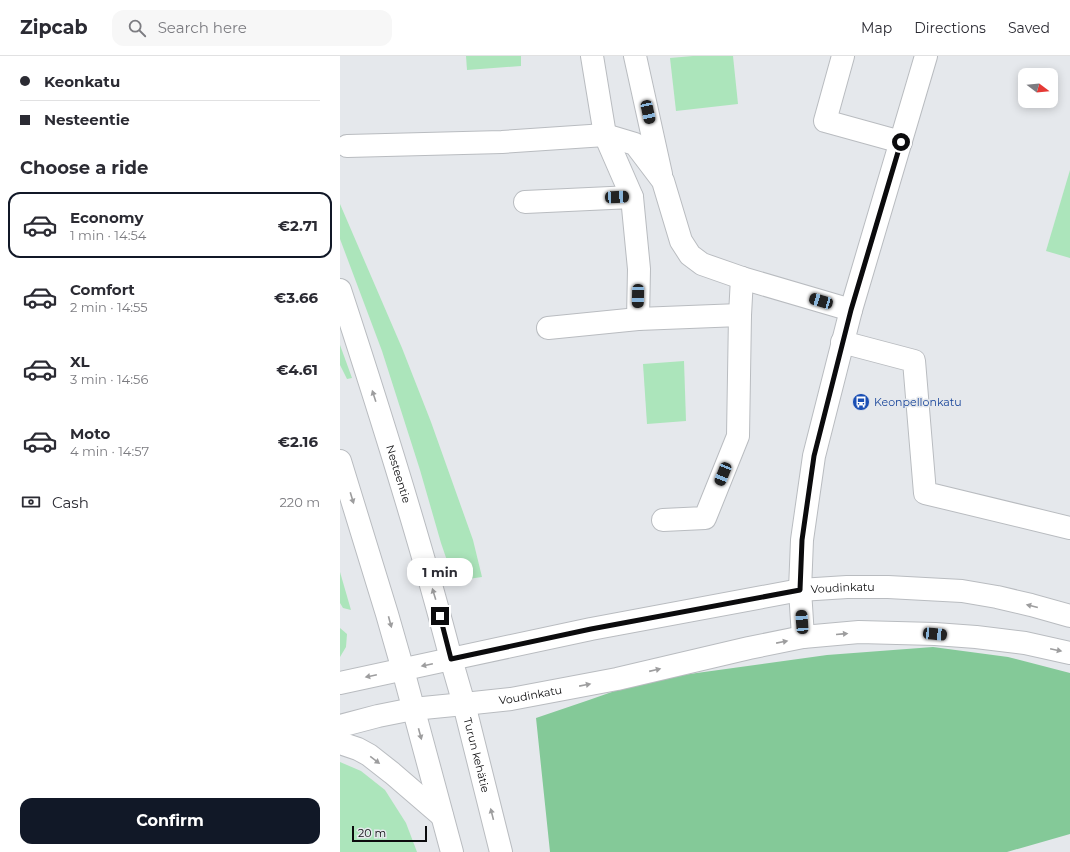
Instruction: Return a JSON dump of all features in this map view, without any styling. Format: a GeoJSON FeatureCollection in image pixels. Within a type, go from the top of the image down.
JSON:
{"type":"FeatureCollection","features":[{"type":"Feature","properties":{"kind":"main road"},"geometry":{"type":"LineString","coordinates":[[592,56],[605,135],[632,197],[639,269],[638,319]]}},
{"type":"Feature","properties":{"kind":"main road"},"geometry":{"type":"LineString","coordinates":[[636,56],[662,181],[680,240],[690,256],[702,264],[742,278],[851,310]]}},
{"type":"Feature","properties":{"kind":"main road"},"geometry":{"type":"LineString","coordinates":[[843,56],[825,121],[901,142]]}},
{"type":"Feature","properties":{"kind":"main road"},"geometry":{"type":"LineString","coordinates":[[803,638],[800,590],[802,540],[814,456],[842,342],[926,56]]}},
{"type":"Feature","properties":{"kind":"main road"},"geometry":{"type":"LineString","coordinates":[[347,146],[502,142],[605,135],[635,144],[662,181]]}},
{"type":"Feature","properties":{"kind":"main road"},"geometry":{"type":"LineString","coordinates":[[525,202],[632,197]]}},
{"type":"Feature","properties":{"kind":"main road"},"geometry":{"type":"LineString","coordinates":[[663,520],[705,518],[738,436],[742,278]]}},
{"type":"Feature","properties":{"kind":"main road","name":"Nesteentie"},"geometry":{"type":"LineString","coordinates":[[340,290],[386,433],[436,601],[451,659]]}},
{"type":"Feature","properties":{"kind":"main road"},"geometry":{"type":"LineString","coordinates":[[548,328],[638,319],[740,315]]}},
{"type":"Feature","properties":{"kind":"main road"},"geometry":{"type":"LineString","coordinates":[[842,342],[914,361],[925,493],[1070,528]]}},
{"type":"Feature","properties":{"kind":"main road"},"geometry":{"type":"LineString","coordinates":[[340,460],[388,614],[452,852]]}},
{"type":"Feature","properties":{"kind":"main road","name":"Voudinkatu"},"geometry":{"type":"LineString","coordinates":[[340,683],[591,629],[800,590],[888,587],[962,591],[997,597],[1070,616]]}},
{"type":"Feature","properties":{"kind":"main road","name":"Voudinkatu"},"geometry":{"type":"LineString","coordinates":[[340,726],[413,709],[511,699],[617,679],[749,648],[803,638],[859,632],[935,634],[1025,643],[1070,653]]}},
{"type":"Feature","properties":{"kind":"main road","name":"Turun kehätie"},"geometry":{"type":"LineString","coordinates":[[451,659],[464,704],[501,852]]}},
{"type":"Feature","properties":{"kind":"main road"},"geometry":{"type":"LineString","coordinates":[[340,743],[358,749],[369,755],[442,816]]}},
{"type":"Feature","properties":{"kind":"green space"},"geometry":{"type":"Polygon","coordinates":[[[466,56],[521,56],[521,66],[467,70],[466,56]]]}},
{"type":"Feature","properties":{"kind":"green space"},"geometry":{"type":"Polygon","coordinates":[[[693,56],[733,56],[738,104],[676,111],[670,58],[693,56]]]}},
{"type":"Feature","properties":{"kind":"green space"},"geometry":{"type":"Polygon","coordinates":[[[1070,170],[1070,258],[1046,251],[1070,170]]]}},
{"type":"Feature","properties":{"kind":"green space"},"geometry":{"type":"Polygon","coordinates":[[[340,204],[402,348],[431,422],[473,540],[482,577],[454,581],[382,351],[340,239],[340,204]]]}},
{"type":"Feature","properties":{"kind":"green space"},"geometry":{"type":"Polygon","coordinates":[[[340,345],[352,378],[347,379],[340,365],[340,345]]]}},
{"type":"Feature","properties":{"kind":"green space"},"geometry":{"type":"Polygon","coordinates":[[[684,361],[686,421],[647,424],[643,364],[684,361]]]}},
{"type":"Feature","properties":{"kind":"green space"},"geometry":{"type":"Polygon","coordinates":[[[340,572],[351,610],[343,608],[340,603],[340,572]]]}},
{"type":"Feature","properties":{"kind":"green space"},"geometry":{"type":"Polygon","coordinates":[[[340,628],[347,634],[346,647],[340,657],[340,628]]]}},
{"type":"Feature","properties":{"kind":"green space"},"geometry":{"type":"Polygon","coordinates":[[[933,647],[1008,657],[1070,673],[1070,834],[1007,852],[550,852],[536,718],[646,680],[827,655],[933,647]]]}},
{"type":"Feature","properties":{"kind":"green space"},"geometry":{"type":"Polygon","coordinates":[[[340,762],[361,771],[385,790],[406,823],[417,852],[340,852],[340,762]]]}},
{"type":"Feature","properties":{"kind":"place","name":"Keonpellonkatu"},"geometry":{"type":"Point","coordinates":[861,402]}},
{"type":"Feature","properties":{"kind":"route"},"geometry":{"type":"LineString","coordinates":[[440,616],[451,659],[591,629],[800,590],[802,540],[814,456],[820,429],[851,310],[901,142]]}}]}
